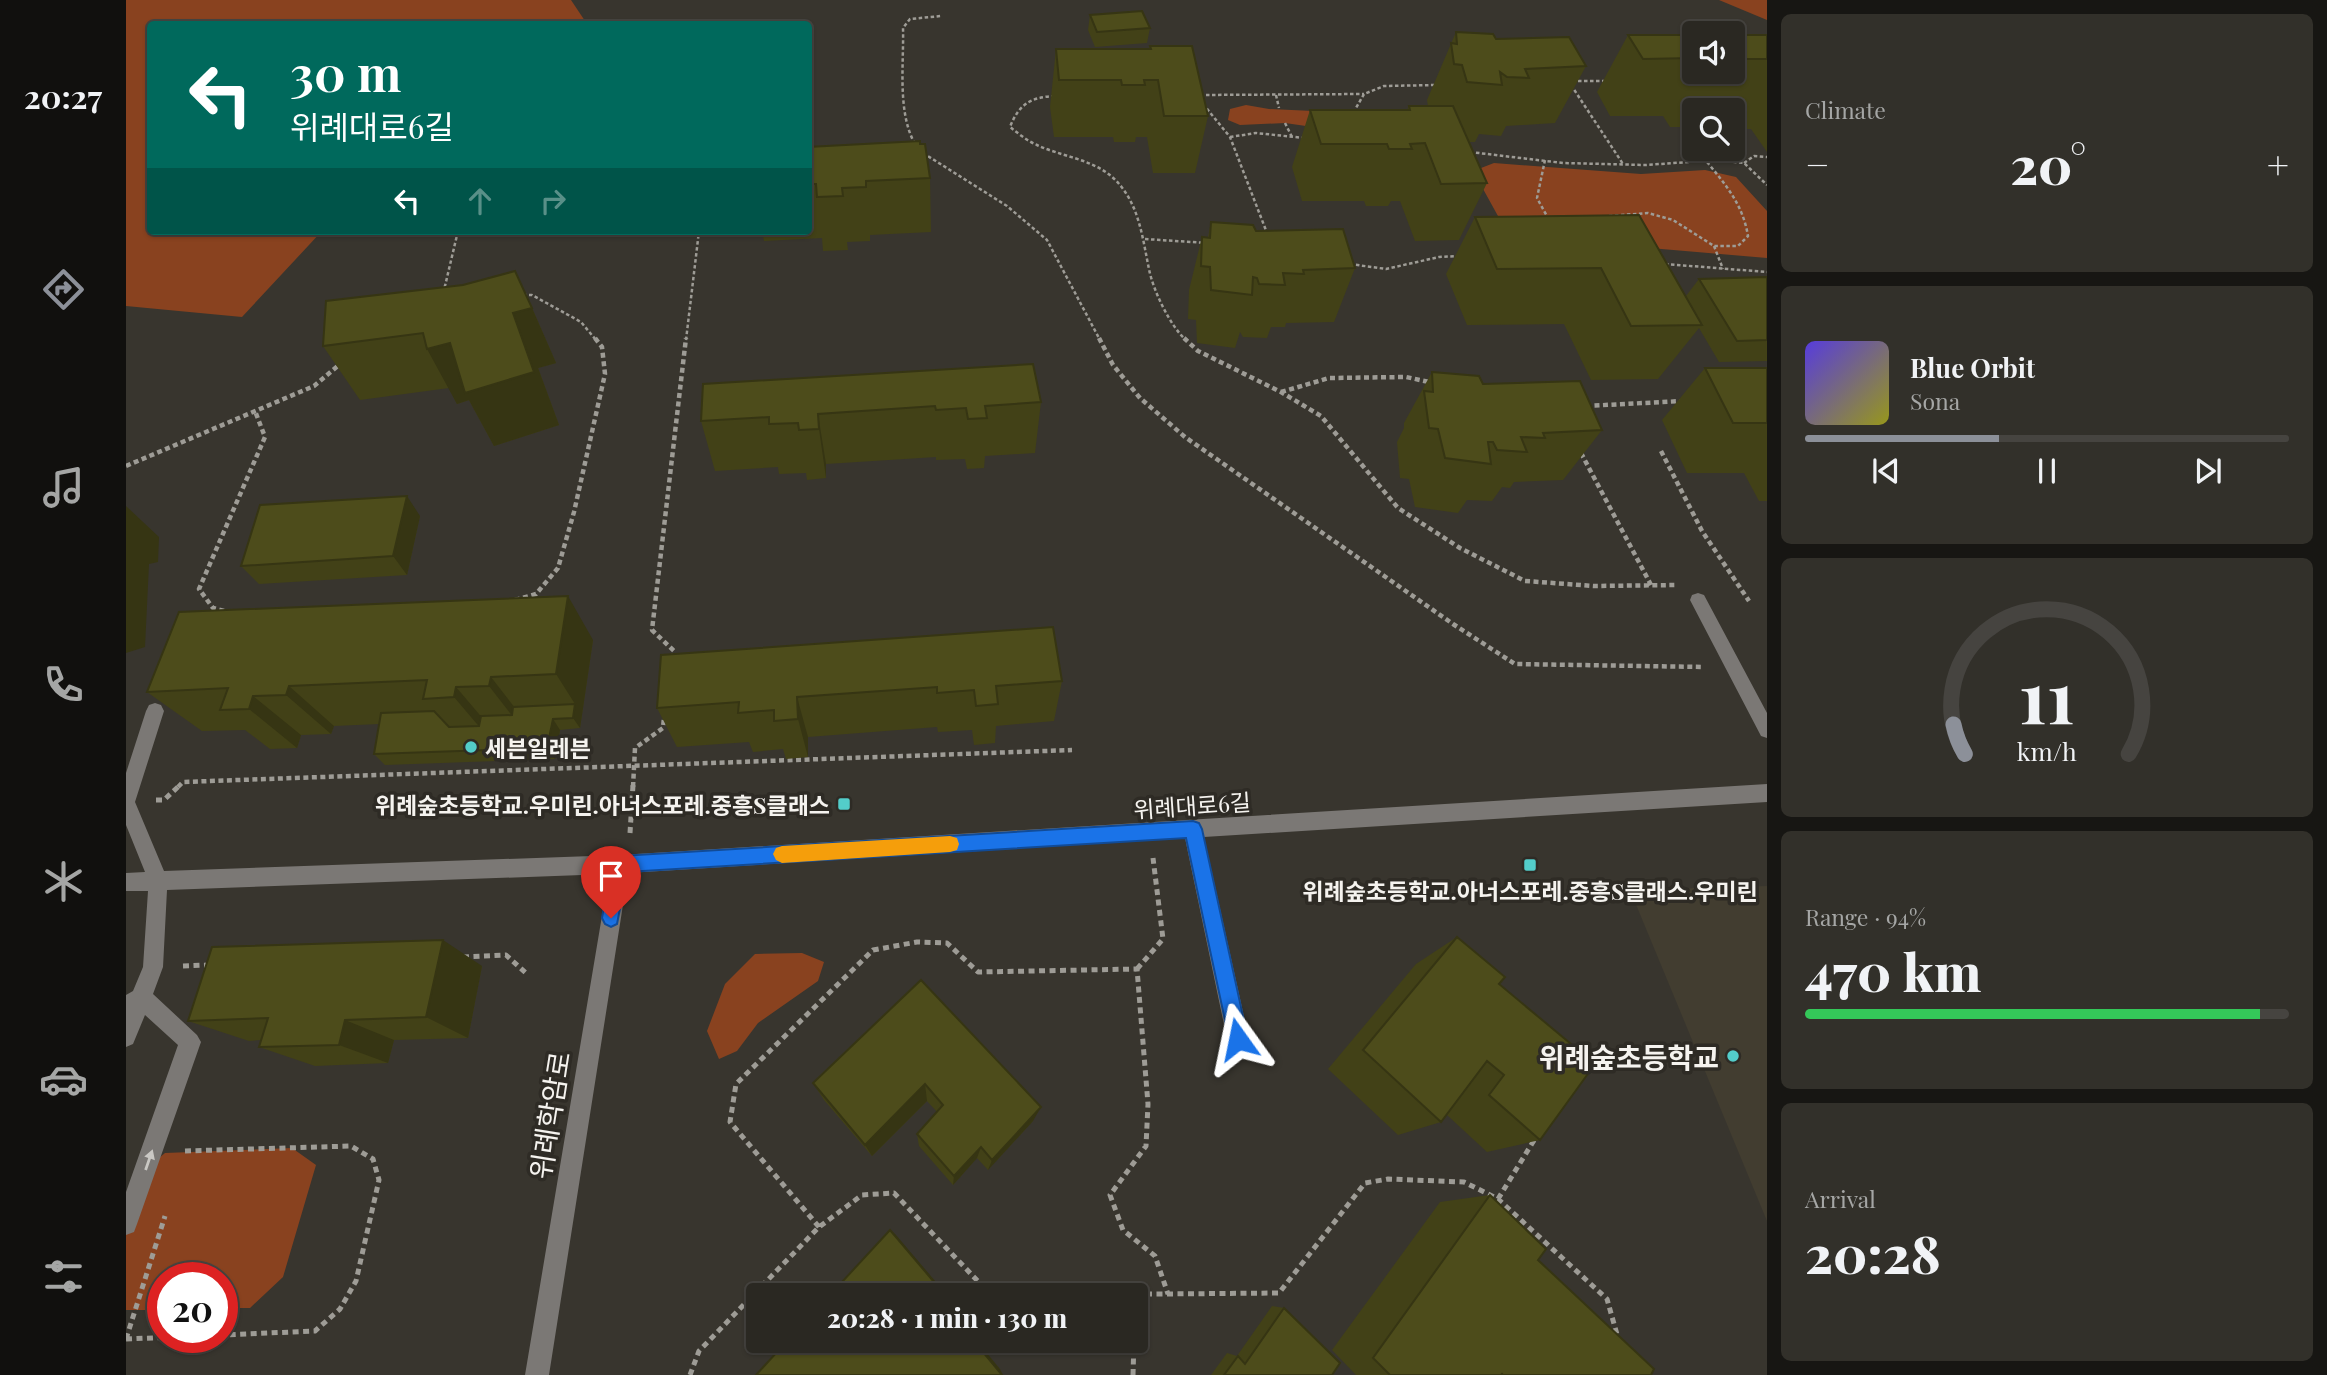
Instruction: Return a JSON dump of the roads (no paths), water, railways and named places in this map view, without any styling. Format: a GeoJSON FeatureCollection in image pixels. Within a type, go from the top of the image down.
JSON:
{"type":"FeatureCollection","features":[{"type":"Feature","properties":{"kind":"street"},"geometry":{"type":"LineString","coordinates":[[1695,592],[1767,730]]}},
{"type":"Feature","properties":{"kind":"street"},"geometry":{"type":"LineString","coordinates":[[126,1037],[134,1002],[153,967],[158,881],[126,802],[155,711]]}},
{"type":"Feature","properties":{"kind":"street","name":"위례대로6길"},"geometry":{"type":"LineString","coordinates":[[126,883],[624,864],[1767,793]]}},
{"type":"Feature","properties":{"kind":"street"},"geometry":{"type":"LineString","coordinates":[[1193,829],[1238,1039]]}},
{"type":"Feature","properties":{"kind":"street","name":"위례학암로"},"geometry":{"type":"LineString","coordinates":[[537,1375],[624,864]]}},
{"type":"Feature","properties":{"kind":"street"},"geometry":{"type":"LineString","coordinates":[[126,1224],[190,1042],[134,1002]]}},
{"type":"Feature","properties":{"kind":"place","name":"세븐일레븐"},"geometry":{"type":"Point","coordinates":[471,747]}},
{"type":"Feature","properties":{"kind":"place","name":"위례숲초등학교.우미린.아너스포레.중흥S클래스"},"geometry":{"type":"Point","coordinates":[844,804]}},
{"type":"Feature","properties":{"kind":"place","name":"위례숲초등학교.아너스포레.중흥S클래스.우미린"},"geometry":{"type":"Point","coordinates":[1530,865]}},
{"type":"Feature","properties":{"kind":"place","name":"위례숲초등학교"},"geometry":{"type":"Point","coordinates":[1733,1056]}}]}
